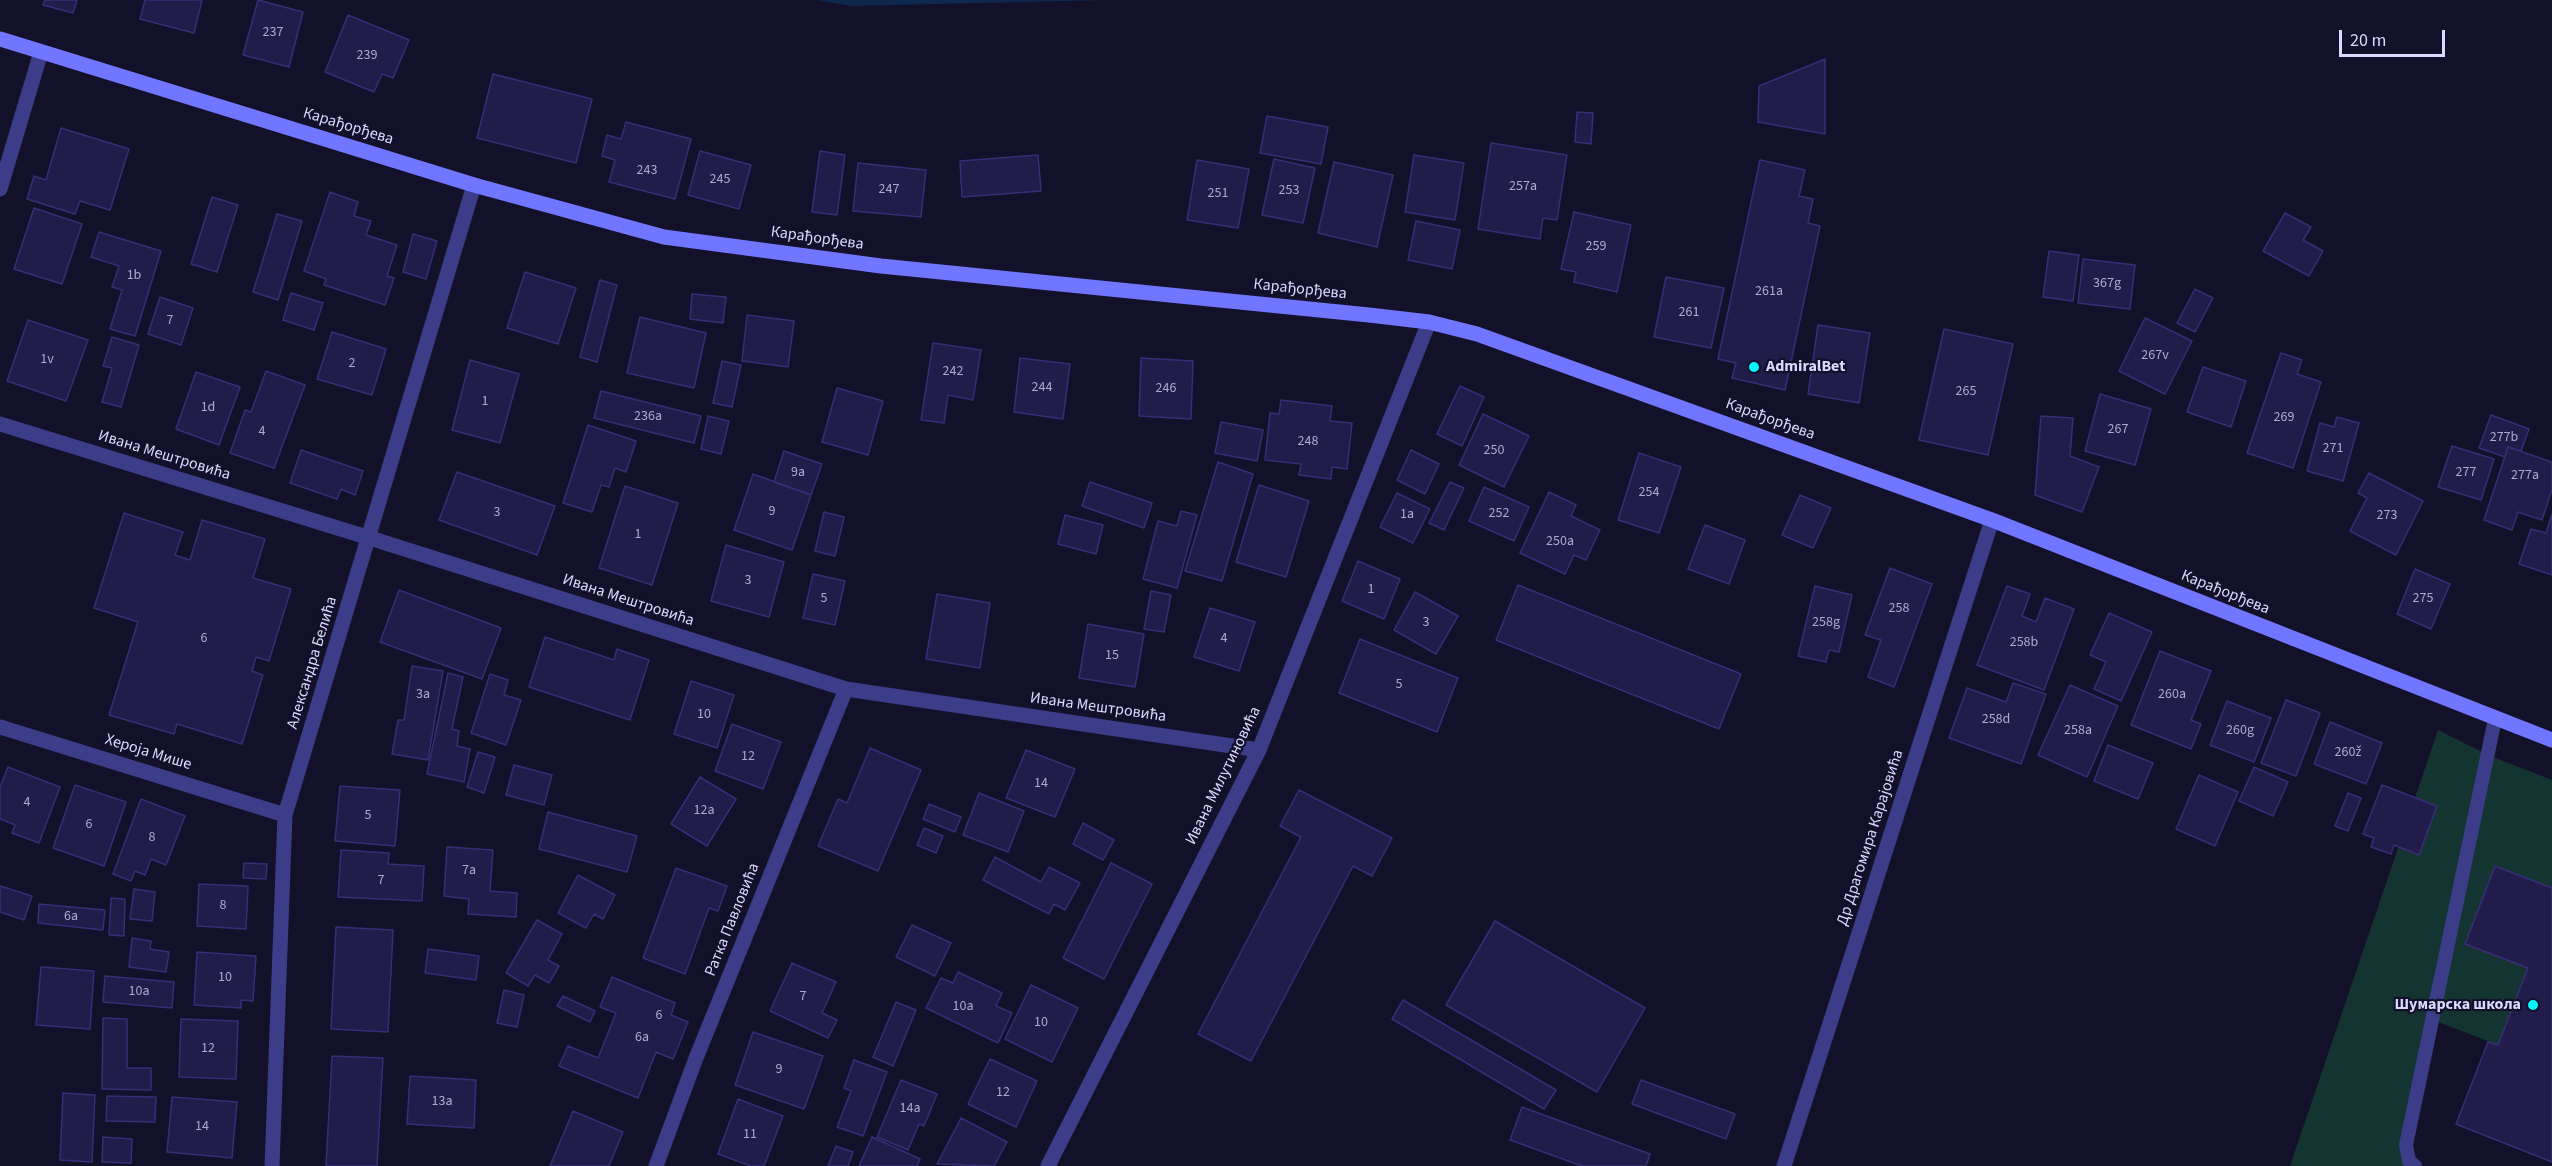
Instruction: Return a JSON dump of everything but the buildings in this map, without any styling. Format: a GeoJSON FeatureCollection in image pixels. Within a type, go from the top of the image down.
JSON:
{"type":"FeatureCollection","features":[{"type":"Feature","properties":{"kind":"street","name":"Карађорђева"},"geometry":{"type":"LineString","coordinates":[[0,39],[474,185],[664,237],[881,266],[1429,322],[1478,334],[1992,520],[2552,740]]}},
{"type":"Feature","properties":{"kind":"street"},"geometry":{"type":"LineString","coordinates":[[0,189],[41,52]]}},
{"type":"Feature","properties":{"kind":"street","name":"Александра Белића"},"geometry":{"type":"LineString","coordinates":[[272,1166],[285,815],[370,538],[474,185]]}},
{"type":"Feature","properties":{"kind":"street","name":"Ивана Милутиновића"},"geometry":{"type":"LineString","coordinates":[[1048,1166],[1259,750],[1429,322]]}},
{"type":"Feature","properties":{"kind":"street","name":"Ивана Мештровића"},"geometry":{"type":"LineString","coordinates":[[0,424],[370,538],[846,689],[1259,750]]}},
{"type":"Feature","properties":{"kind":"street","name":"Др Драгомира Карајовића"},"geometry":{"type":"LineString","coordinates":[[1784,1166],[1992,520]]}},
{"type":"Feature","properties":{"kind":"street","name":"Ратка Павловића"},"geometry":{"type":"LineString","coordinates":[[656,1166],[701,1047],[846,689]]}},
{"type":"Feature","properties":{"kind":"street","name":"Хероја Мише"},"geometry":{"type":"LineString","coordinates":[[0,727],[285,815]]}},
{"type":"Feature","properties":{"kind":"lane"},"geometry":{"type":"LineString","coordinates":[[2415,1166],[2409,1161],[2406,1145],[2495,718]]}},
{"type":"Feature","properties":{"kind":"green space","name":"Шумарска школа"},"geometry":{"type":"Polygon","coordinates":[[[2438,730],[2488,755],[2552,780],[2552,888],[2466,944],[2528,968],[2498,1045],[2433,1020],[2406,1145],[2415,1166],[2290,1166],[2438,730]]]}},
{"type":"Feature","properties":{"kind":"water"},"geometry":{"type":"Polygon","coordinates":[[[818,0],[1110,0],[850,6],[818,0]]]}},
{"type":"Feature","properties":{"kind":"place","name":"AdmiralBet"},"geometry":{"type":"Point","coordinates":[1754,367]}},
{"type":"Feature","properties":{"kind":"place","name":"Шумарска школа"},"geometry":{"type":"Point","coordinates":[2533,1005]}}]}
